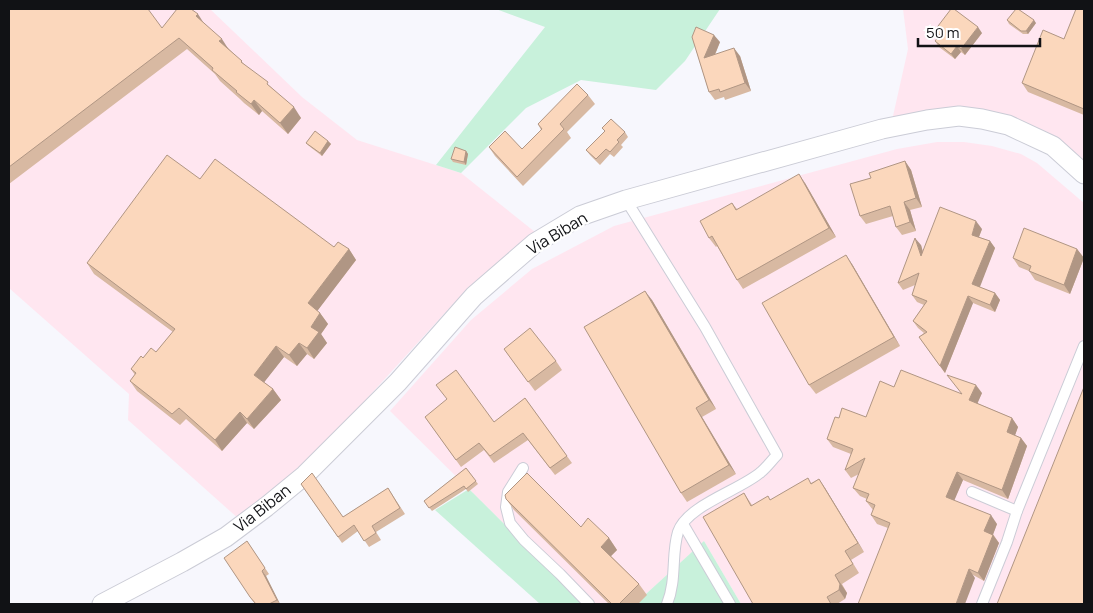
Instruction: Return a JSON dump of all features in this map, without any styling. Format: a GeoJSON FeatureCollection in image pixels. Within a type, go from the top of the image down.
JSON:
{"type":"FeatureCollection","features":[{"type":"Feature","properties":{"kind":"street","name":"Via Biban"},"geometry":{"type":"LineString","coordinates":[[102,604],[174,567],[226,537],[266,507],[305,475],[398,382],[474,296],[535,243],[580,216],[626,200],[882,129],[958,116],[1008,125],[1053,146],[1084,174]]}},
{"type":"Feature","properties":{"kind":"lane"},"geometry":{"type":"LineString","coordinates":[[626,200],[705,327],[776,455],[761,472],[709,502],[686,519],[678,532],[674,578],[667,604]]}},
{"type":"Feature","properties":{"kind":"lane"},"geometry":{"type":"LineString","coordinates":[[982,604],[1007,542],[1017,511],[1084,346]]}},
{"type":"Feature","properties":{"kind":"lane"},"geometry":{"type":"LineString","coordinates":[[523,468],[508,492],[506,507],[510,523],[524,540],[589,604]]}},
{"type":"Feature","properties":{"kind":"lane"},"geometry":{"type":"LineString","coordinates":[[972,492],[1017,511]]}},
{"type":"Feature","properties":{"kind":"lane"},"geometry":{"type":"LineString","coordinates":[[683,524],[730,604]]}},
{"type":"Feature","properties":{"kind":"shaded area"},"geometry":{"type":"Polygon","coordinates":[[[9,9],[210,9],[302,97],[357,140],[461,173],[540,236],[518,249],[454,303],[330,439],[280,488],[240,520],[128,420],[129,394],[9,288],[9,9]]]}},
{"type":"Feature","properties":{"kind":"shaded area"},"geometry":{"type":"Polygon","coordinates":[[[903,9],[1084,9],[1084,171],[997,122],[891,125],[908,49],[903,9]]]}},
{"type":"Feature","properties":{"kind":"shaded area"},"geometry":{"type":"Polygon","coordinates":[[[937,142],[964,142],[992,146],[1021,154],[1037,163],[1084,203],[1084,604],[741,604],[704,541],[635,604],[585,604],[390,411],[471,320],[532,269],[614,226],[897,149],[937,142]]]}},
{"type":"Feature","properties":{"kind":"green space"},"geometry":{"type":"Polygon","coordinates":[[[496,9],[720,9],[685,61],[656,90],[581,80],[526,108],[461,173],[436,165],[545,27],[496,9]]]}},
{"type":"Feature","properties":{"kind":"green space"},"geometry":{"type":"Polygon","coordinates":[[[469,489],[585,604],[540,604],[435,510],[469,489]]]}},
{"type":"Feature","properties":{"kind":"green space"},"geometry":{"type":"Polygon","coordinates":[[[704,541],[741,604],[635,604],[704,541]]]}},
{"type":"Feature","properties":{"kind":"building"},"geometry":{"type":"Polygon","coordinates":[[[9,9],[148,9],[162,28],[177,9],[191,9],[198,14],[196,16],[222,39],[219,41],[241,62],[268,82],[267,84],[294,107],[280,123],[254,100],[251,104],[236,92],[212,70],[213,68],[179,38],[9,167],[9,9]]]}},
{"type":"Feature","properties":{"kind":"building"},"geometry":{"type":"Polygon","coordinates":[[[951,9],[954,9],[978,27],[961,49],[957,46],[951,54],[935,41],[940,35],[935,30],[951,9]]]}},
{"type":"Feature","properties":{"kind":"building"},"geometry":{"type":"Polygon","coordinates":[[[1016,9],[1034,20],[1026,31],[1021,31],[1007,20],[1016,9]]]}},
{"type":"Feature","properties":{"kind":"building"},"geometry":{"type":"Polygon","coordinates":[[[1076,9],[1084,9],[1084,109],[1022,83],[1043,30],[1064,39],[1076,9]]]}},
{"type":"Feature","properties":{"kind":"building"},"geometry":{"type":"Polygon","coordinates":[[[696,27],[714,35],[704,58],[734,48],[745,83],[720,92],[719,89],[709,92],[692,37],[696,27]]]}},
{"type":"Feature","properties":{"kind":"building"},"geometry":{"type":"Polygon","coordinates":[[[577,84],[588,95],[560,124],[564,129],[517,177],[489,147],[505,131],[522,149],[542,129],[538,124],[577,84]]]}},
{"type":"Feature","properties":{"kind":"building"},"geometry":{"type":"Polygon","coordinates":[[[611,119],[625,132],[617,140],[619,142],[610,152],[606,149],[596,159],[586,150],[605,131],[602,128],[611,119]]]}},
{"type":"Feature","properties":{"kind":"building"},"geometry":{"type":"Polygon","coordinates":[[[315,131],[328,141],[320,153],[306,143],[315,131]]]}},
{"type":"Feature","properties":{"kind":"building"},"geometry":{"type":"Polygon","coordinates":[[[455,147],[466,151],[464,162],[451,159],[455,147]]]}},
{"type":"Feature","properties":{"kind":"building"},"geometry":{"type":"Polygon","coordinates":[[[167,155],[200,179],[215,159],[334,247],[338,242],[349,249],[308,303],[320,313],[311,327],[319,332],[307,348],[299,343],[289,355],[276,346],[254,375],[273,389],[247,419],[240,412],[215,440],[179,408],[172,414],[130,381],[136,373],[131,369],[141,356],[143,358],[151,348],[156,352],[175,329],[87,263],[167,155]]]}},
{"type":"Feature","properties":{"kind":"building"},"geometry":{"type":"Polygon","coordinates":[[[905,161],[916,198],[904,202],[910,222],[896,227],[890,206],[860,216],[850,184],[871,178],[869,173],[905,161]]]}},
{"type":"Feature","properties":{"kind":"building"},"geometry":{"type":"Polygon","coordinates":[[[799,174],[829,228],[737,280],[712,236],[709,238],[700,221],[732,203],[736,210],[799,174]]]}},
{"type":"Feature","properties":{"kind":"building"},"geometry":{"type":"Polygon","coordinates":[[[940,207],[976,221],[972,235],[990,241],[972,284],[995,293],[990,305],[968,296],[940,366],[919,337],[927,332],[913,321],[927,301],[912,295],[919,273],[898,283],[915,238],[921,256],[940,207]]]}},
{"type":"Feature","properties":{"kind":"building"},"geometry":{"type":"Polygon","coordinates":[[[1024,228],[1077,249],[1064,285],[1029,271],[1031,266],[1013,258],[1024,228]]]}},
{"type":"Feature","properties":{"kind":"building"},"geometry":{"type":"Polygon","coordinates":[[[846,255],[894,337],[809,385],[762,303],[846,255]]]}},
{"type":"Feature","properties":{"kind":"building"},"geometry":{"type":"Polygon","coordinates":[[[645,291],[709,400],[696,408],[729,465],[681,493],[584,327],[645,291]]]}},
{"type":"Feature","properties":{"kind":"building"},"geometry":{"type":"Polygon","coordinates":[[[530,328],[556,361],[528,382],[504,349],[530,328]]]}},
{"type":"Feature","properties":{"kind":"building"},"geometry":{"type":"Polygon","coordinates":[[[456,370],[494,422],[525,398],[567,456],[550,468],[523,433],[490,456],[479,443],[456,460],[425,417],[447,399],[436,385],[456,370]]]}},
{"type":"Feature","properties":{"kind":"building"},"geometry":{"type":"Polygon","coordinates":[[[901,370],[962,394],[947,375],[976,385],[969,400],[1012,418],[1007,432],[1021,438],[1002,490],[957,472],[946,497],[991,515],[984,531],[993,535],[978,573],[969,569],[956,604],[858,604],[890,523],[871,515],[875,505],[866,501],[869,494],[853,488],[865,458],[845,470],[853,449],[827,439],[835,417],[839,418],[842,408],[866,417],[880,381],[894,387],[901,370]]]}},
{"type":"Feature","properties":{"kind":"building"},"geometry":{"type":"Polygon","coordinates":[[[1084,387],[1084,604],[997,604],[1084,387]]]}},
{"type":"Feature","properties":{"kind":"building"},"geometry":{"type":"Polygon","coordinates":[[[466,468],[476,481],[466,489],[464,486],[429,508],[424,501],[466,468]]]}},
{"type":"Feature","properties":{"kind":"building"},"geometry":{"type":"Polygon","coordinates":[[[312,473],[343,517],[388,488],[400,508],[372,526],[376,533],[364,541],[354,525],[338,537],[301,484],[312,473]]]}},
{"type":"Feature","properties":{"kind":"building"},"geometry":{"type":"Polygon","coordinates":[[[527,473],[581,527],[588,518],[609,538],[601,547],[639,584],[619,604],[612,604],[506,499],[505,495],[527,473]]]}},
{"type":"Feature","properties":{"kind":"building"},"geometry":{"type":"Polygon","coordinates":[[[808,478],[811,484],[819,479],[858,543],[845,551],[853,564],[835,575],[840,584],[839,590],[827,597],[831,604],[753,604],[703,517],[744,493],[751,506],[768,496],[770,500],[808,478]]]}},
{"type":"Feature","properties":{"kind":"building"},"geometry":{"type":"Polygon","coordinates":[[[247,541],[265,568],[262,571],[277,600],[269,604],[256,604],[224,558],[247,541]]]}}]}
